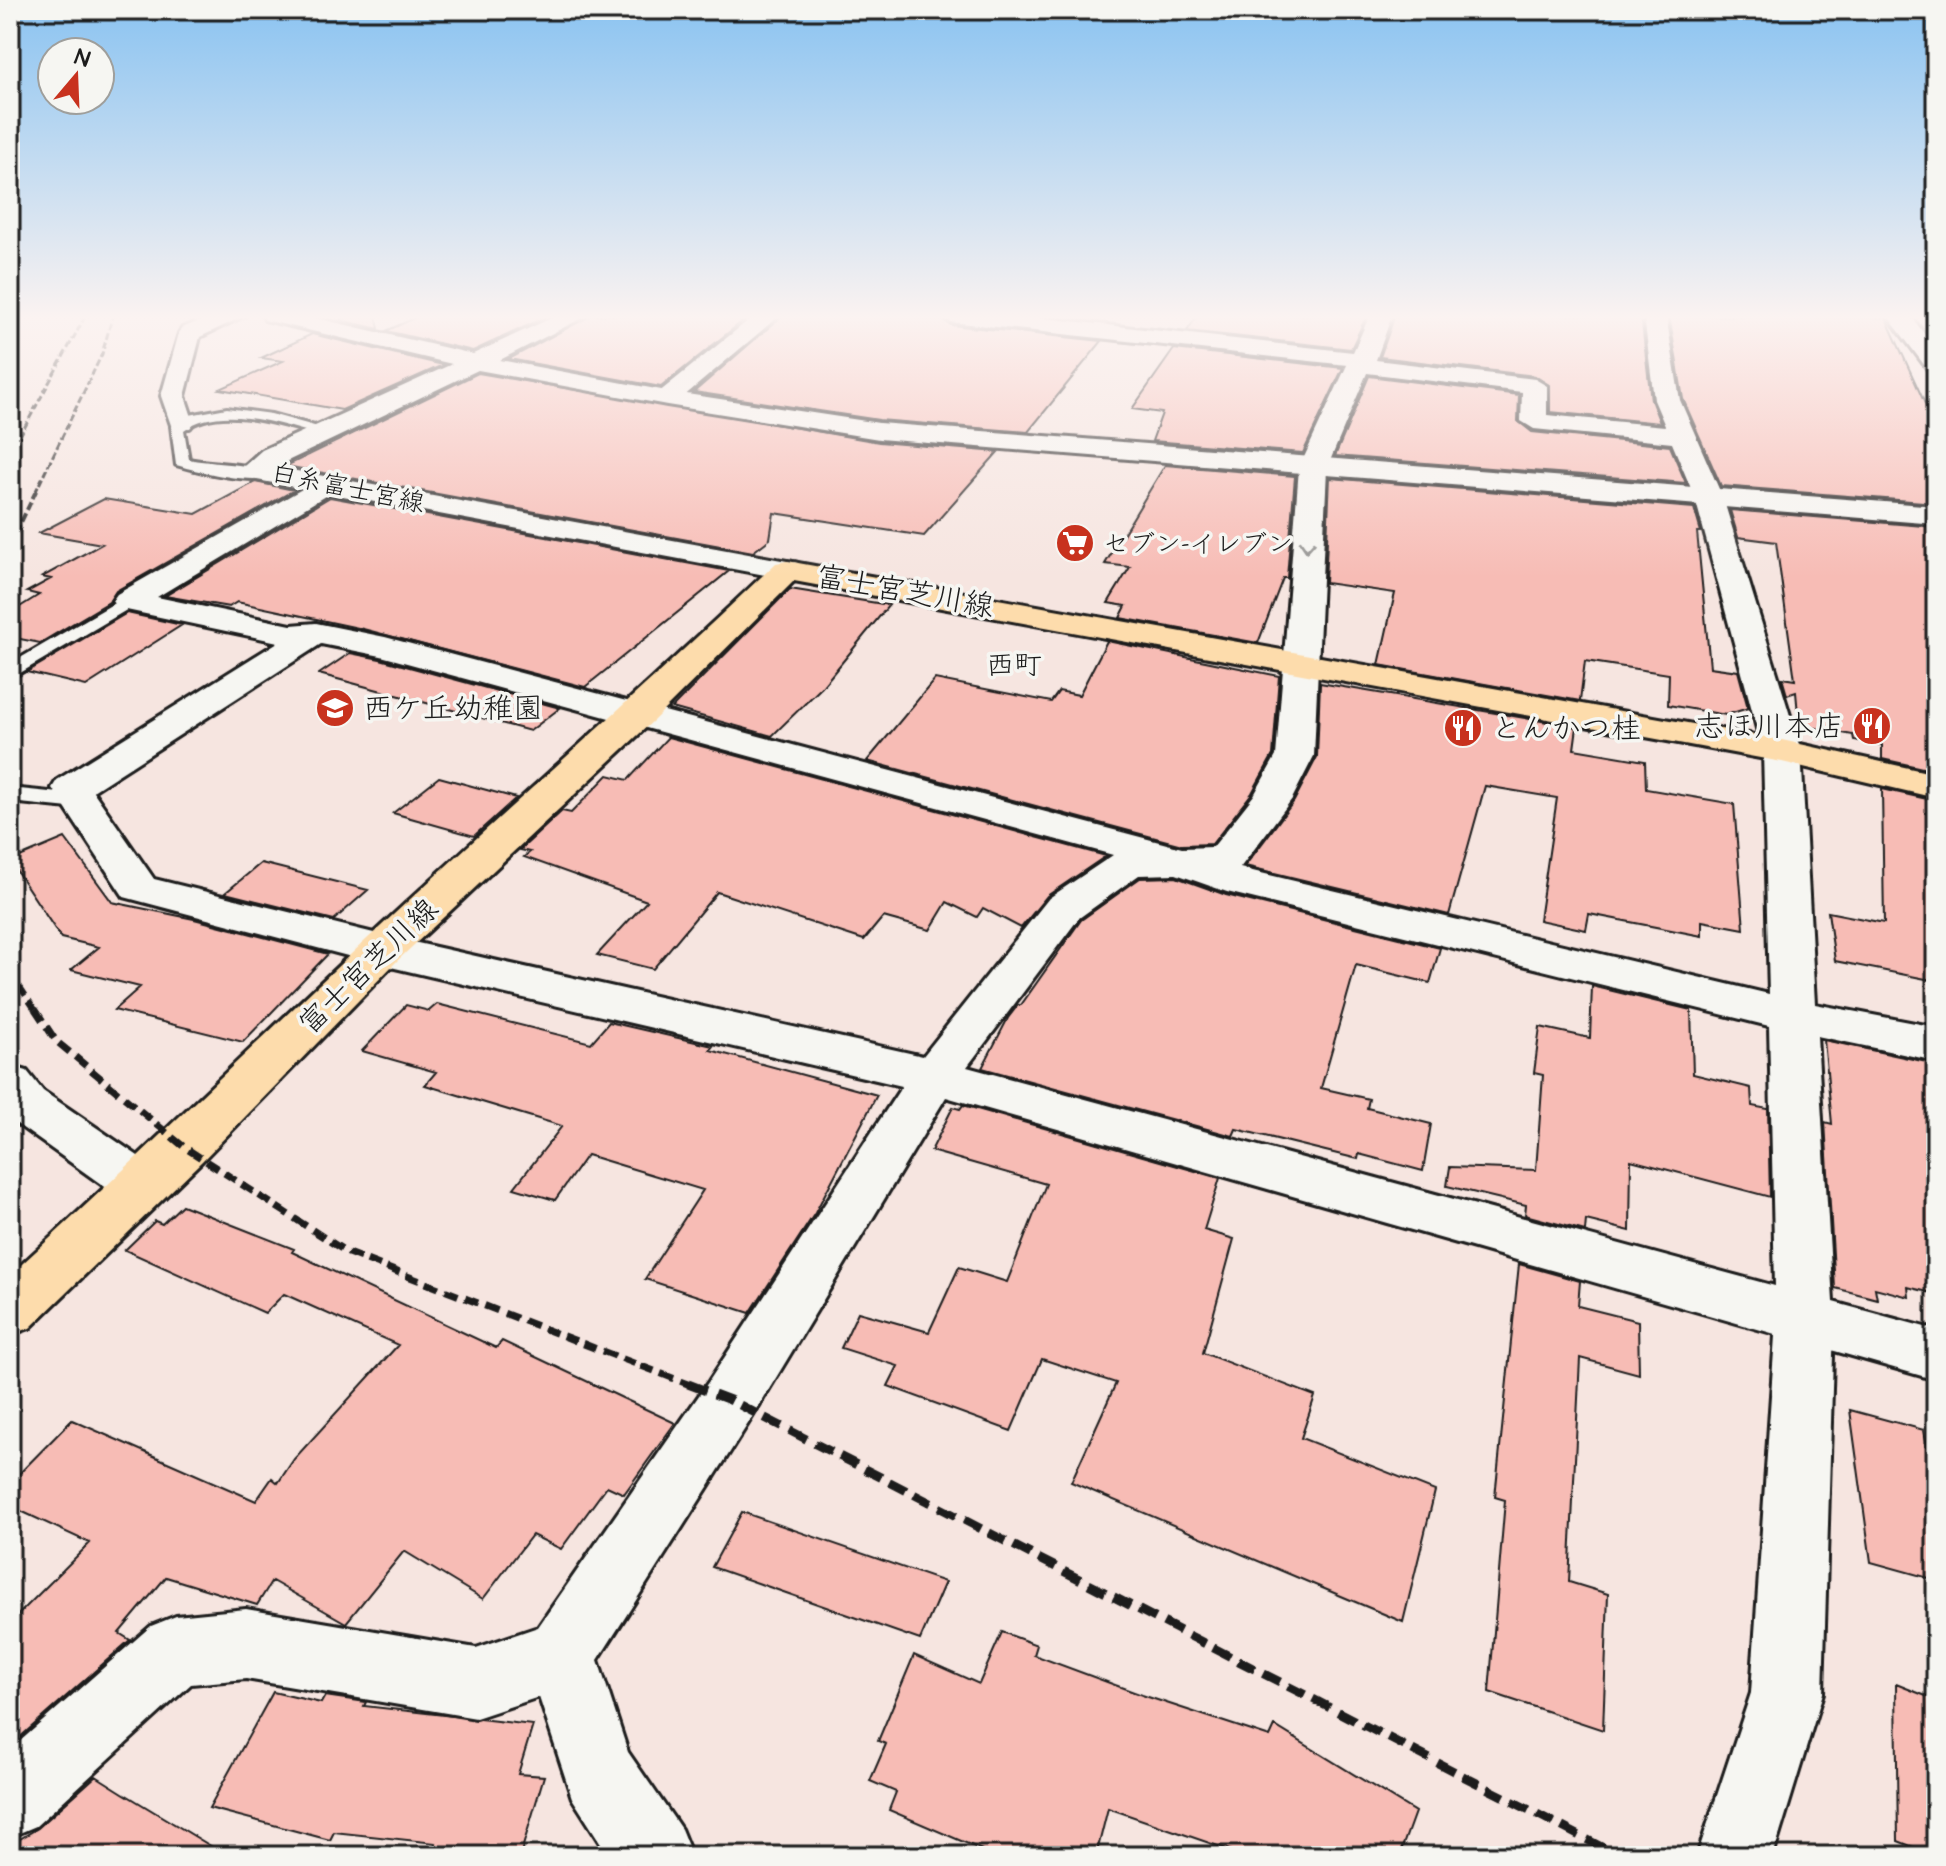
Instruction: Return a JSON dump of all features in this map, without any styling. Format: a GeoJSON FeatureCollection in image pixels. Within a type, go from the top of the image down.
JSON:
{"type":"FeatureCollection","features":[{"type":"Feature","properties":{"kind":"main road","name":"富士宮芝川線"},"geometry":{"type":"LineString","coordinates":[[10,1311],[184,1147],[382,950],[640,713],[787,570],[1782,751],[1936,786]]}},
{"type":"Feature","properties":{"kind":"street"},"geometry":{"type":"LineString","coordinates":[[175,402],[181,423]]}},
{"type":"Feature","properties":{"kind":"street","name":"白糸富士宮線"},"geometry":{"type":"LineString","coordinates":[[394,402],[272,456],[258,466],[267,474],[787,570]]}},
{"type":"Feature","properties":{"kind":"street"},"geometry":{"type":"LineString","coordinates":[[693,402],[879,431],[1313,468],[1936,515]]}},
{"type":"Feature","properties":{"kind":"street"},"geometry":{"type":"LineString","coordinates":[[10,1800],[176,1651],[246,1644],[476,1683],[561,1654],[730,1400],[934,1076],[1064,908],[1129,863],[1225,859],[1272,799],[1295,756],[1313,468],[1344,402]]}},
{"type":"Feature","properties":{"kind":"street"},"geometry":{"type":"LineString","coordinates":[[1535,402],[1534,421],[1683,436]]}},
{"type":"Feature","properties":{"kind":"street"},"geometry":{"type":"LineString","coordinates":[[1668,402],[1709,498],[1782,751],[1805,1321],[1797,1542],[1787,1693],[1735,1856]]}},
{"type":"Feature","properties":{"kind":"street"},"geometry":{"type":"LineString","coordinates":[[128,601],[325,484]]}},
{"type":"Feature","properties":{"kind":"street"},"geometry":{"type":"LineString","coordinates":[[128,601],[291,635],[316,633],[640,713],[1175,859],[1242,883],[1791,1015],[1936,1044]]}},
{"type":"Feature","properties":{"kind":"street"},"geometry":{"type":"LineString","coordinates":[[316,633],[71,788],[139,888],[382,950],[934,1076],[1936,1355]]}},
{"type":"Feature","properties":{"kind":"street"},"geometry":{"type":"LineString","coordinates":[[10,1084],[25,1104],[141,1185]]}},
{"type":"Feature","properties":{"kind":"street"},"geometry":{"type":"LineString","coordinates":[[561,1654],[598,1772],[654,1856]]}},
{"type":"Feature","properties":{"kind":"lane"},"geometry":{"type":"LineString","coordinates":[[267,474],[213,470],[182,462],[176,429],[181,423],[200,415],[238,413],[328,432]]}},
{"type":"Feature","properties":{"kind":"lane"},"geometry":{"type":"LineString","coordinates":[[10,673],[128,601]]}},
{"type":"Feature","properties":{"kind":"lane"},"geometry":{"type":"LineString","coordinates":[[10,795],[79,802]]}},
{"type":"Feature","properties":{"kind":"building"},"geometry":{"type":"Polygon","coordinates":[[[296,402],[360,402],[342,410],[296,402]]]}},
{"type":"Feature","properties":{"kind":"building"},"geometry":{"type":"Polygon","coordinates":[[[418,402],[647,402],[879,442],[998,452],[924,536],[774,513],[770,539],[753,552],[286,466],[418,402]]]}},
{"type":"Feature","properties":{"kind":"building"},"geometry":{"type":"Polygon","coordinates":[[[761,402],[1052,402],[1028,432],[879,420],[761,402]]]}},
{"type":"Feature","properties":{"kind":"building"},"geometry":{"type":"Polygon","coordinates":[[[1137,402],[1327,402],[1303,453],[1152,441],[1162,413],[1132,409],[1137,402]]]}},
{"type":"Feature","properties":{"kind":"building"},"geometry":{"type":"Polygon","coordinates":[[[1358,402],[1519,402],[1518,421],[1532,432],[1670,446],[1686,483],[1335,456],[1358,402]]]}},
{"type":"Feature","properties":{"kind":"building"},"geometry":{"type":"Polygon","coordinates":[[[1550,402],[1652,402],[1660,423],[1550,412],[1550,402]]]}},
{"type":"Feature","properties":{"kind":"building"},"geometry":{"type":"Polygon","coordinates":[[[1684,402],[1924,402],[1936,428],[1936,503],[1721,486],[1684,402]]]}},
{"type":"Feature","properties":{"kind":"building"},"geometry":{"type":"Polygon","coordinates":[[[1165,465],[1295,476],[1287,578],[1283,578],[1258,643],[1120,618],[1126,606],[1108,603],[1130,567],[1105,564],[1165,465]]]}},
{"type":"Feature","properties":{"kind":"building"},"geometry":{"type":"Polygon","coordinates":[[[1330,478],[1694,508],[1701,532],[1697,532],[1710,667],[1738,671],[1748,708],[1726,715],[1668,705],[1669,674],[1585,661],[1580,701],[1379,665],[1395,593],[1325,583],[1330,478]]]}},
{"type":"Feature","properties":{"kind":"building"},"geometry":{"type":"Polygon","coordinates":[[[255,482],[294,490],[116,591],[109,602],[40,643],[10,637],[10,613],[39,595],[27,592],[51,579],[42,577],[102,544],[39,533],[104,499],[196,514],[255,482]]]}},
{"type":"Feature","properties":{"kind":"building"},"geometry":{"type":"Polygon","coordinates":[[[330,497],[729,571],[585,687],[363,629],[237,602],[229,607],[165,596],[330,497]]]}},
{"type":"Feature","properties":{"kind":"building"},"geometry":{"type":"Polygon","coordinates":[[[1730,510],[1936,527],[1936,771],[1882,759],[1882,745],[1854,740],[1853,735],[1799,725],[1796,692],[1787,695],[1782,678],[1795,680],[1776,542],[1738,537],[1730,510]]]}},
{"type":"Feature","properties":{"kind":"building"},"geometry":{"type":"Polygon","coordinates":[[[790,589],[889,605],[822,687],[772,736],[672,708],[790,589]]]}},
{"type":"Feature","properties":{"kind":"building"},"geometry":{"type":"Polygon","coordinates":[[[127,613],[182,625],[86,686],[27,672],[127,613]]]}},
{"type":"Feature","properties":{"kind":"building"},"geometry":{"type":"Polygon","coordinates":[[[1107,641],[1279,676],[1273,755],[1252,793],[1212,844],[1182,845],[867,761],[935,679],[1051,702],[1059,691],[1079,695],[1107,641]]]}},
{"type":"Feature","properties":{"kind":"building"},"geometry":{"type":"Polygon","coordinates":[[[350,653],[560,708],[530,731],[319,674],[350,653]]]}},
{"type":"Feature","properties":{"kind":"building"},"geometry":{"type":"Polygon","coordinates":[[[1320,683],[1577,727],[1574,749],[1645,761],[1646,789],[1734,804],[1744,929],[1702,921],[1702,936],[1589,914],[1586,930],[1539,920],[1557,798],[1485,786],[1449,915],[1245,866],[1294,801],[1317,757],[1320,683]]]}},
{"type":"Feature","properties":{"kind":"building"},"geometry":{"type":"Polygon","coordinates":[[[668,737],[1106,856],[1047,896],[1021,928],[983,908],[977,917],[947,902],[930,930],[883,917],[864,940],[717,892],[653,969],[597,955],[647,901],[524,857],[530,852],[520,850],[562,811],[571,813],[608,775],[628,780],[668,737]]]}},
{"type":"Feature","properties":{"kind":"building"},"geometry":{"type":"Polygon","coordinates":[[[439,777],[516,798],[474,836],[393,813],[439,777]]]}},
{"type":"Feature","properties":{"kind":"building"},"geometry":{"type":"Polygon","coordinates":[[[1882,789],[1936,801],[1936,981],[1835,961],[1828,912],[1884,923],[1882,789]]]}},
{"type":"Feature","properties":{"kind":"building"},"geometry":{"type":"Polygon","coordinates":[[[65,838],[112,902],[194,919],[328,954],[243,1042],[114,1010],[140,987],[71,970],[99,947],[61,938],[10,861],[65,838]]]}},
{"type":"Feature","properties":{"kind":"building"},"geometry":{"type":"Polygon","coordinates":[[[261,863],[368,890],[334,920],[225,893],[261,863]]]}},
{"type":"Feature","properties":{"kind":"building"},"geometry":{"type":"Polygon","coordinates":[[[1176,877],[1226,895],[1440,948],[1430,983],[1356,965],[1321,1088],[1369,1099],[1367,1108],[1431,1124],[1423,1171],[1359,1154],[1358,1159],[1236,1129],[1233,1136],[982,1068],[1008,1018],[1021,1005],[1081,920],[1140,878],[1176,877]]]}},
{"type":"Feature","properties":{"kind":"building"},"geometry":{"type":"Polygon","coordinates":[[[1592,986],[1691,1010],[1693,1074],[1751,1088],[1752,1106],[1768,1109],[1770,1197],[1631,1160],[1630,1231],[1586,1220],[1585,1231],[1525,1215],[1526,1205],[1447,1186],[1450,1167],[1536,1170],[1543,1075],[1534,1073],[1540,1027],[1590,1038],[1592,986]]]}},
{"type":"Feature","properties":{"kind":"building"},"geometry":{"type":"Polygon","coordinates":[[[437,1004],[591,1043],[609,1022],[713,1046],[710,1050],[877,1095],[815,1213],[750,1313],[645,1279],[703,1190],[587,1155],[555,1200],[514,1188],[562,1126],[425,1085],[436,1072],[362,1051],[406,1005],[429,1011],[437,1004]]]}},
{"type":"Feature","properties":{"kind":"building"},"geometry":{"type":"Polygon","coordinates":[[[1824,1040],[1936,1064],[1936,1294],[1908,1287],[1909,1297],[1875,1288],[1877,1299],[1835,1288],[1825,1122],[1832,1124],[1824,1040]]]}},
{"type":"Feature","properties":{"kind":"building"},"geometry":{"type":"Polygon","coordinates":[[[963,1105],[1220,1178],[1204,1230],[1234,1239],[1203,1353],[1315,1396],[1301,1438],[1435,1491],[1403,1622],[1071,1482],[1116,1383],[1042,1359],[1011,1431],[888,1386],[898,1366],[841,1348],[858,1312],[929,1332],[959,1267],[1007,1282],[1046,1184],[931,1151],[953,1107],[960,1109],[963,1105]]]}},
{"type":"Feature","properties":{"kind":"building"},"geometry":{"type":"Polygon","coordinates":[[[182,1205],[294,1249],[292,1252],[496,1348],[502,1341],[675,1423],[624,1494],[607,1486],[561,1549],[532,1535],[483,1599],[404,1551],[346,1623],[272,1581],[257,1605],[166,1577],[119,1633],[130,1640],[10,1746],[10,1623],[90,1543],[10,1506],[10,1483],[72,1420],[256,1501],[272,1478],[278,1483],[294,1459],[398,1345],[284,1294],[265,1313],[125,1250],[155,1221],[162,1224],[182,1205]]]}},
{"type":"Feature","properties":{"kind":"building"},"geometry":{"type":"Polygon","coordinates":[[[1519,1264],[1580,1281],[1578,1306],[1638,1321],[1639,1374],[1580,1358],[1569,1582],[1608,1594],[1603,1730],[1489,1692],[1505,1500],[1495,1497],[1519,1264]]]}},
{"type":"Feature","properties":{"kind":"building"},"geometry":{"type":"Polygon","coordinates":[[[1850,1410],[1924,1430],[1936,1493],[1936,1580],[1871,1562],[1850,1410]]]}},
{"type":"Feature","properties":{"kind":"building"},"geometry":{"type":"Polygon","coordinates":[[[742,1512],[945,1582],[920,1640],[712,1567],[742,1512]]]}},
{"type":"Feature","properties":{"kind":"building"},"geometry":{"type":"Polygon","coordinates":[[[1002,1632],[1037,1645],[1034,1655],[1142,1695],[1270,1737],[1275,1726],[1415,1812],[1399,1856],[1247,1856],[1108,1808],[1096,1856],[996,1856],[889,1810],[896,1792],[870,1781],[886,1744],[878,1741],[914,1655],[979,1684],[1002,1632]]]}},
{"type":"Feature","properties":{"kind":"building"},"geometry":{"type":"Polygon","coordinates":[[[1896,1684],[1936,1700],[1936,1856],[1898,1841],[1896,1684]]]}},
{"type":"Feature","properties":{"kind":"building"},"geometry":{"type":"Polygon","coordinates":[[[273,1692],[321,1703],[325,1696],[366,1702],[364,1706],[533,1725],[518,1774],[544,1776],[520,1856],[433,1852],[436,1843],[334,1832],[330,1840],[209,1808],[273,1692]]]}},
{"type":"Feature","properties":{"kind":"building"},"geometry":{"type":"Polygon","coordinates":[[[96,1776],[227,1856],[10,1856],[10,1845],[38,1828],[96,1776]]]}},
{"type":"Feature","properties":{"kind":"railway"},"geometry":{"type":"LineString","coordinates":[[10,454],[38,402]]}},
{"type":"Feature","properties":{"kind":"railway"},"geometry":{"type":"LineString","coordinates":[[35,493],[79,402]]}},
{"type":"Feature","properties":{"kind":"railway"},"geometry":{"type":"LineString","coordinates":[[10,545],[36,491]]}},
{"type":"Feature","properties":{"kind":"railway"},"geometry":{"type":"LineString","coordinates":[[10,972],[36,1011]]}},
{"type":"Feature","properties":{"kind":"railway"},"geometry":{"type":"LineString","coordinates":[[35,1009],[56,1041],[184,1147],[348,1253],[693,1386]]}},
{"type":"Feature","properties":{"kind":"railway"},"geometry":{"type":"LineString","coordinates":[[688,1384],[730,1400],[1619,1856]]}},
{"type":"Feature","properties":{"kind":"place","name":"セブン-イレブン"},"geometry":{"type":"Point","coordinates":[1075,543]}},
{"type":"Feature","properties":{"kind":"place","name":"西ケ丘幼稚園"},"geometry":{"type":"Point","coordinates":[335,708]}},
{"type":"Feature","properties":{"kind":"place","name":"志ほ川本店"},"geometry":{"type":"Point","coordinates":[1872,726]}},
{"type":"Feature","properties":{"kind":"place","name":"とんかつ桂"},"geometry":{"type":"Point","coordinates":[1463,728]}},
{"type":"Feature","properties":{"kind":"district","name":"西町"},"geometry":{"type":"Point","coordinates":[1014,664]}}]}
